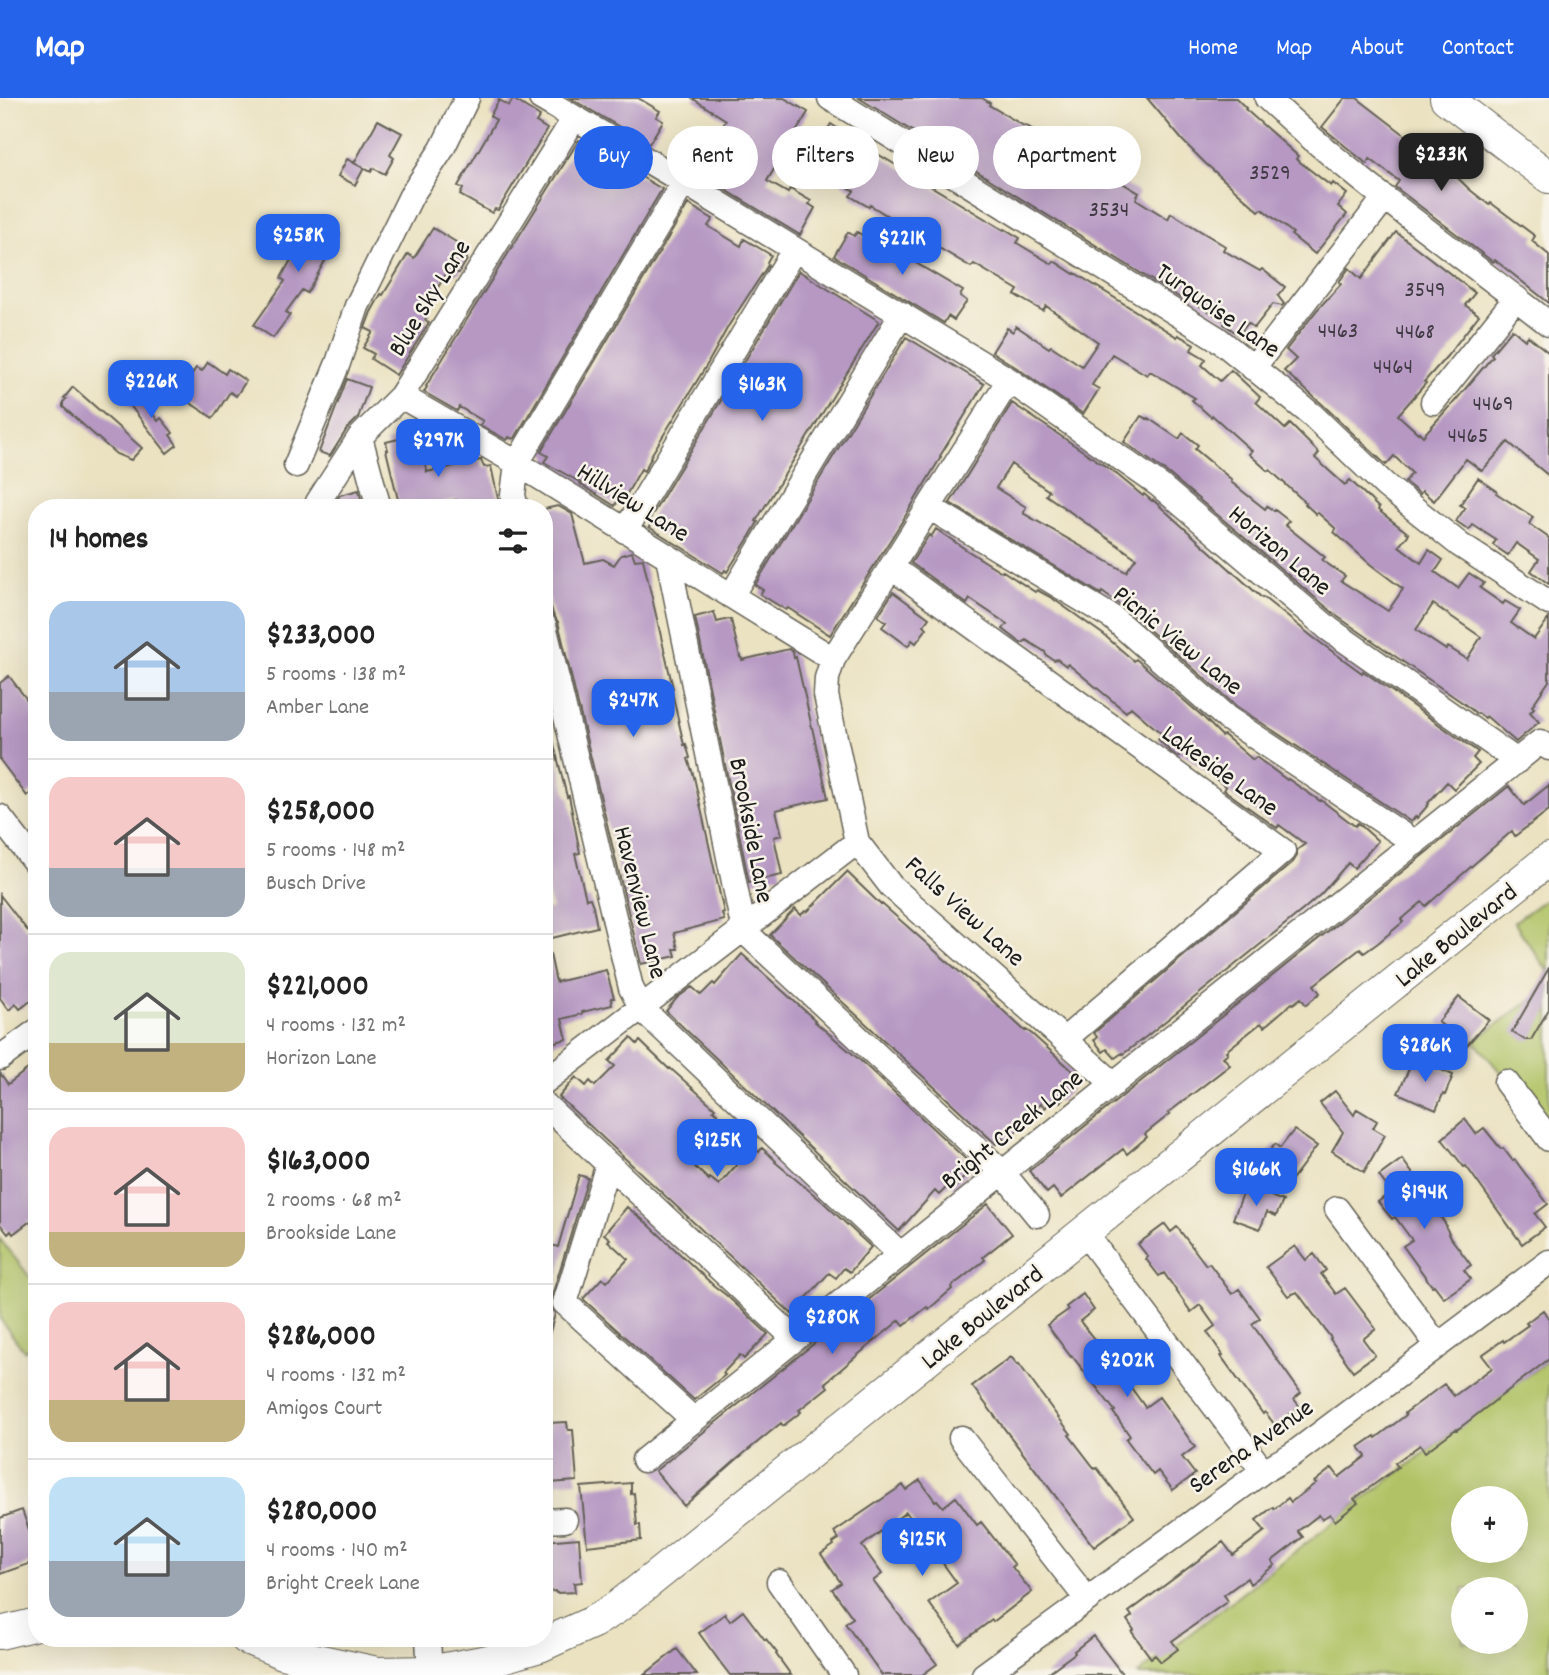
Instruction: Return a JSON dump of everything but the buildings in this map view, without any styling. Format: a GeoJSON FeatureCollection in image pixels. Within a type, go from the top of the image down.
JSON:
{"type":"FeatureCollection","features":[{"type":"Feature","properties":{"kind":"main road"},"geometry":{"type":"LineString","coordinates":[[1446,98],[1549,177]]}},
{"type":"Feature","properties":{"kind":"main road","name":"Lake Boulevard"},"geometry":{"type":"LineString","coordinates":[[553,1640],[616,1608],[1549,859]]}},
{"type":"Feature","properties":{"kind":"main road"},"geometry":{"type":"LineString","coordinates":[[0,1633],[28,1626]]}},
{"type":"Feature","properties":{"kind":"main road","name":"Lake Boulevard"},"geometry":{"type":"LineString","coordinates":[[268,1647],[283,1653],[377,1673],[429,1673],[488,1661],[537,1647]]}},
{"type":"Feature","properties":{"kind":"street"},"geometry":{"type":"LineString","coordinates":[[296,465],[338,363],[357,306],[411,195],[442,149],[467,98]]}},
{"type":"Feature","properties":{"kind":"street","name":"Horizon Lane"},"geometry":{"type":"LineString","coordinates":[[541,98],[667,173]]}},
{"type":"Feature","properties":{"kind":"street","name":"Turquoise Lane"},"geometry":{"type":"LineString","coordinates":[[830,98],[1218,339],[1312,415],[1386,486],[1428,520],[1460,545],[1549,603]]}},
{"type":"Feature","properties":{"kind":"street"},"geometry":{"type":"LineString","coordinates":[[1266,98],[1307,136],[1384,199],[1549,324]]}},
{"type":"Feature","properties":{"kind":"street","name":"Blue Sky Lane"},"geometry":{"type":"LineString","coordinates":[[320,499],[360,437],[401,396],[574,118]]}},
{"type":"Feature","properties":{"kind":"street"},"geometry":{"type":"LineString","coordinates":[[514,499],[517,463],[680,189]]}},
{"type":"Feature","properties":{"kind":"street","name":"Horizon Lane"},"geometry":{"type":"LineString","coordinates":[[694,189],[1009,380],[1159,485],[1329,629],[1517,761]]}},
{"type":"Feature","properties":{"kind":"street"},"geometry":{"type":"LineString","coordinates":[[1253,368],[1384,199]]}},
{"type":"Feature","properties":{"kind":"street"},"geometry":{"type":"LineString","coordinates":[[625,531],[794,250]]}},
{"type":"Feature","properties":{"kind":"street"},"geometry":{"type":"LineString","coordinates":[[1433,402],[1516,298]]}},
{"type":"Feature","properties":{"kind":"street"},"geometry":{"type":"LineString","coordinates":[[731,596],[902,314]]}},
{"type":"Feature","properties":{"kind":"street","name":"Falls View Lane"},"geometry":{"type":"LineString","coordinates":[[1009,380],[833,659],[827,678],[826,695],[857,842],[891,887],[1114,1084]]}},
{"type":"Feature","properties":{"kind":"street","name":"Hillview Lane"},"geometry":{"type":"LineString","coordinates":[[401,396],[517,463],[833,659]]}},
{"type":"Feature","properties":{"kind":"street"},"geometry":{"type":"LineString","coordinates":[[360,437],[377,499]]}},
{"type":"Feature","properties":{"kind":"street","name":"Picnic View Lane"},"geometry":{"type":"LineString","coordinates":[[929,507],[1113,618],[1227,718],[1415,843]]}},
{"type":"Feature","properties":{"kind":"street","name":"Brookside Lane"},"geometry":{"type":"LineString","coordinates":[[668,557],[744,931],[1003,1173],[1037,1214]]}},
{"type":"Feature","properties":{"kind":"street","name":"Lakeside Lane"},"geometry":{"type":"LineString","coordinates":[[891,567],[1283,851],[1065,1039]]}},
{"type":"Feature","properties":{"kind":"street","name":"Havenview Lane"},"geometry":{"type":"LineString","coordinates":[[553,663],[631,988],[642,1009],[901,1255]]}},
{"type":"Feature","properties":{"kind":"street","name":"Bright Creek Lane"},"geometry":{"type":"LineString","coordinates":[[644,1460],[1540,742],[1549,748]]}},
{"type":"Feature","properties":{"kind":"street"},"geometry":{"type":"LineString","coordinates":[[3,827],[28,855]]}},
{"type":"Feature","properties":{"kind":"street"},"geometry":{"type":"LineString","coordinates":[[553,1075],[857,842]]}},
{"type":"Feature","properties":{"kind":"street"},"geometry":{"type":"LineString","coordinates":[[0,1058],[28,1038]]}},
{"type":"Feature","properties":{"kind":"street"},"geometry":{"type":"LineString","coordinates":[[1506,1082],[1549,1139]]}},
{"type":"Feature","properties":{"kind":"street"},"geometry":{"type":"LineString","coordinates":[[553,1112],[795,1339]]}},
{"type":"Feature","properties":{"kind":"street"},"geometry":{"type":"LineString","coordinates":[[608,1164],[565,1303],[694,1420]]}},
{"type":"Feature","properties":{"kind":"street"},"geometry":{"type":"LineString","coordinates":[[1337,1209],[1438,1346]]}},
{"type":"Feature","properties":{"kind":"street"},"geometry":{"type":"LineString","coordinates":[[1084,1232],[1263,1471]]}},
{"type":"Feature","properties":{"kind":"street","name":"Serena Avenue"},"geometry":{"type":"LineString","coordinates":[[984,1675],[1263,1471],[1292,1455],[1549,1262]]}},
{"type":"Feature","properties":{"kind":"street"},"geometry":{"type":"LineString","coordinates":[[961,1438],[1087,1598]]}},
{"type":"Feature","properties":{"kind":"street"},"geometry":{"type":"LineString","coordinates":[[779,1582],[844,1675]]}},
{"type":"Feature","properties":{"kind":"street"},"geometry":{"type":"LineString","coordinates":[[428,1647],[429,1673]]}},
{"type":"Feature","properties":{"kind":"green space"},"geometry":{"type":"Polygon","coordinates":[[[1549,897],[1549,973],[1514,922],[1549,897]]]}},
{"type":"Feature","properties":{"kind":"green space"},"geometry":{"type":"Polygon","coordinates":[[[1549,987],[1549,1130],[1474,1041],[1549,987]]]}},
{"type":"Feature","properties":{"kind":"green space"},"geometry":{"type":"Polygon","coordinates":[[[0,1239],[28,1275],[28,1348],[24,1351],[0,1319],[0,1239]]]}},
{"type":"Feature","properties":{"kind":"green space"},"geometry":{"type":"Polygon","coordinates":[[[1549,1359],[1549,1675],[1137,1675],[1354,1506],[1549,1359]]]}}]}
